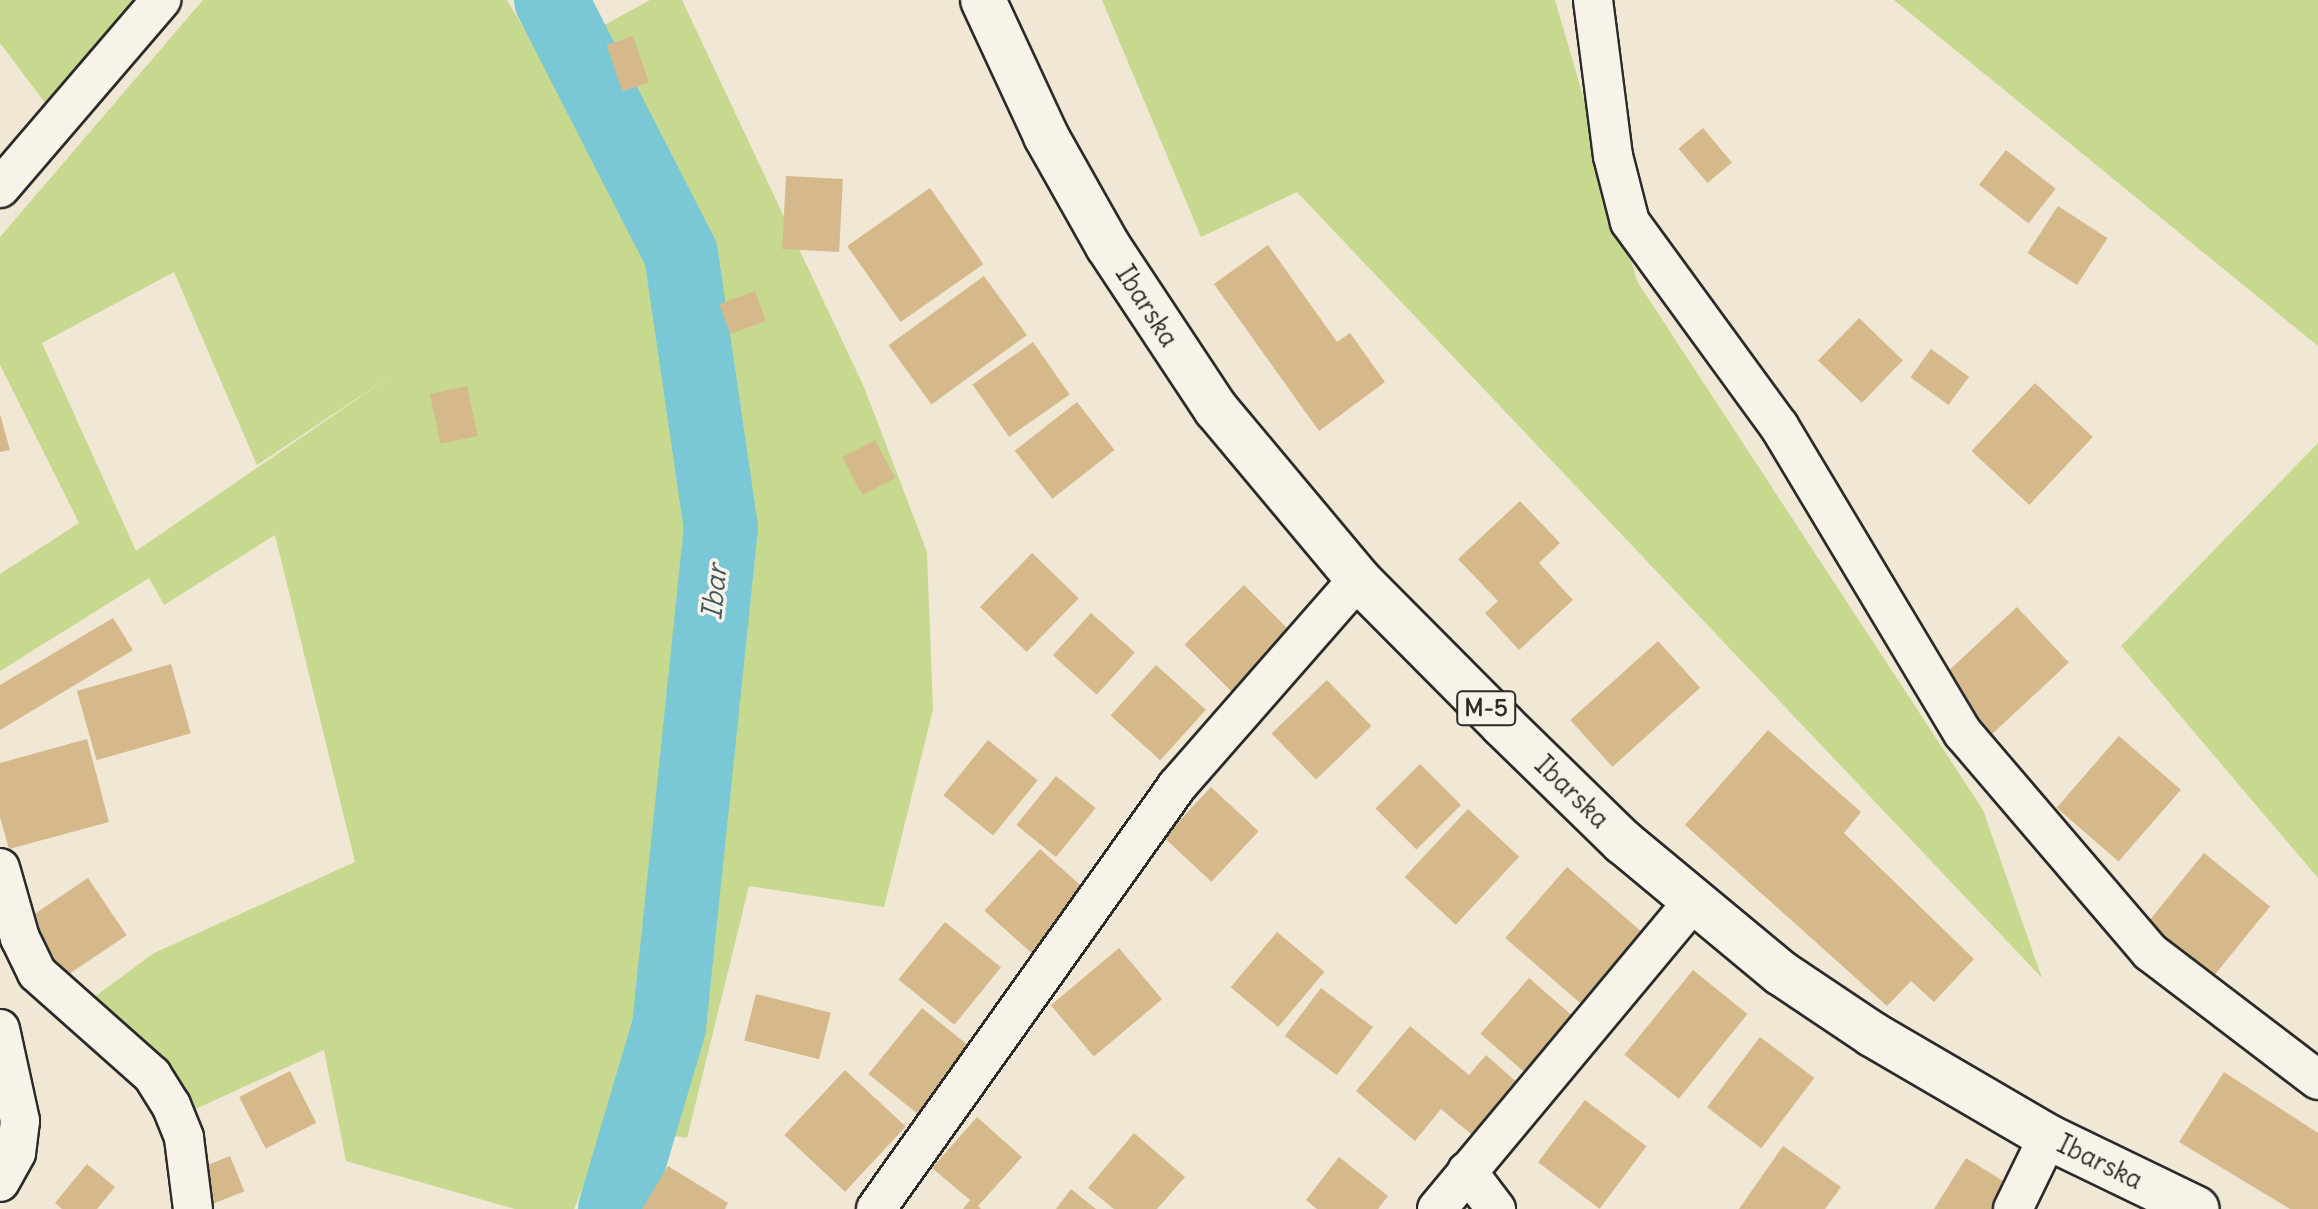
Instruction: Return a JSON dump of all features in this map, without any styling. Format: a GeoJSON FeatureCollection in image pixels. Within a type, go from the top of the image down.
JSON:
{"type":"FeatureCollection","features":[{"type":"Feature","properties":{"kind":"main road","name":"Ibarska"},"geometry":{"type":"LineString","coordinates":[[983,0],[1046,136],[1161,329],[1216,409],[1358,579],[1601,821],[1692,903],[1781,973],[1872,1034],[2048,1137],[2197,1209]]}},
{"type":"Feature","properties":{"kind":"street"},"geometry":{"type":"LineString","coordinates":[[0,188],[161,0]]}},
{"type":"Feature","properties":{"kind":"street"},"geometry":{"type":"LineString","coordinates":[[1593,0],[1613,156],[1630,222],[1779,426],[1963,733],[2150,952],[2318,1080]]}},
{"type":"Feature","properties":{"kind":"street"},"geometry":{"type":"LineString","coordinates":[[876,1209],[1177,786],[1358,579]]}},
{"type":"Feature","properties":{"kind":"street"},"geometry":{"type":"LineString","coordinates":[[1,888],[37,973],[152,1075],[171,1105],[184,1138],[193,1209]]}},
{"type":"Feature","properties":{"kind":"street"},"geometry":{"type":"LineString","coordinates":[[1437,1209],[1692,903]]}},
{"type":"Feature","properties":{"kind":"street"},"geometry":{"type":"LineString","coordinates":[[0,1029],[20,1121],[16,1153],[0,1182]]}},
{"type":"Feature","properties":{"kind":"street"},"geometry":{"type":"LineString","coordinates":[[2013,1209],[2048,1137]]}},
{"type":"Feature","properties":{"kind":"street"},"geometry":{"type":"LineString","coordinates":[[1467,1171],[1496,1209]]}},
{"type":"Feature","properties":{"kind":"green space"},"geometry":{"type":"Polygon","coordinates":[[[0,0],[145,0],[49,108],[0,43],[0,0]]]}},
{"type":"Feature","properties":{"kind":"green space"},"geometry":{"type":"Polygon","coordinates":[[[203,0],[507,0],[603,159],[677,334],[706,524],[646,1034],[574,1209],[515,1209],[346,1161],[324,1050],[189,1112],[66,1018],[154,953],[355,862],[275,535],[164,605],[149,578],[0,671],[0,574],[79,523],[0,365],[0,237],[203,0]],[[174,272],[42,343],[136,551],[395,373],[257,465],[174,272]]]}},
{"type":"Feature","properties":{"kind":"green space"},"geometry":{"type":"Polygon","coordinates":[[[650,0],[682,0],[864,387],[927,552],[933,710],[884,907],[749,886],[687,1138],[668,1135],[711,870],[753,545],[705,256],[645,105],[601,27],[650,0]]]}},
{"type":"Feature","properties":{"kind":"green space"},"geometry":{"type":"Polygon","coordinates":[[[1102,0],[1555,0],[1637,281],[1983,810],[2042,978],[1297,192],[1201,237],[1102,0]]]}},
{"type":"Feature","properties":{"kind":"green space"},"geometry":{"type":"Polygon","coordinates":[[[1894,0],[2318,0],[2318,346],[1894,0]]]}},
{"type":"Feature","properties":{"kind":"green space"},"geometry":{"type":"Polygon","coordinates":[[[2318,443],[2318,878],[2121,646],[2318,443]]]}},
{"type":"Feature","properties":{"kind":"building"},"geometry":{"type":"Polygon","coordinates":[[[633,36],[649,82],[622,91],[607,45],[633,36]]]}},
{"type":"Feature","properties":{"kind":"building"},"geometry":{"type":"Polygon","coordinates":[[[1703,128],[1732,162],[1707,183],[1678,149],[1703,128]]]}},
{"type":"Feature","properties":{"kind":"building"},"geometry":{"type":"Polygon","coordinates":[[[2006,150],[2056,189],[2029,223],[1979,185],[2006,150]]]}},
{"type":"Feature","properties":{"kind":"building"},"geometry":{"type":"Polygon","coordinates":[[[786,176],[843,179],[839,252],[782,249],[786,176]]]}},
{"type":"Feature","properties":{"kind":"building"},"geometry":{"type":"Polygon","coordinates":[[[930,188],[983,264],[901,322],[847,246],[930,188]]]}},
{"type":"Feature","properties":{"kind":"building"},"geometry":{"type":"Polygon","coordinates":[[[2058,206],[2107,238],[2077,285],[2028,253],[2058,206]]]}},
{"type":"Feature","properties":{"kind":"building"},"geometry":{"type":"Polygon","coordinates":[[[1268,245],[1337,342],[1350,333],[1385,382],[1319,431],[1214,284],[1268,245]]]}},
{"type":"Feature","properties":{"kind":"building"},"geometry":{"type":"Polygon","coordinates":[[[984,276],[1027,335],[931,404],[889,345],[984,276]]]}},
{"type":"Feature","properties":{"kind":"building"},"geometry":{"type":"Polygon","coordinates":[[[755,291],[766,321],[730,334],[719,304],[755,291]]]}},
{"type":"Feature","properties":{"kind":"building"},"geometry":{"type":"Polygon","coordinates":[[[1859,318],[1903,360],[1862,403],[1818,360],[1859,318]]]}},
{"type":"Feature","properties":{"kind":"building"},"geometry":{"type":"Polygon","coordinates":[[[1033,342],[1070,394],[1009,437],[972,384],[1033,342]]]}},
{"type":"Feature","properties":{"kind":"building"},"geometry":{"type":"Polygon","coordinates":[[[1931,349],[1969,377],[1948,405],[1910,377],[1931,349]]]}},
{"type":"Feature","properties":{"kind":"building"},"geometry":{"type":"Polygon","coordinates":[[[2035,383],[2093,437],[2029,505],[1972,451],[2035,383]]]}},
{"type":"Feature","properties":{"kind":"building"},"geometry":{"type":"Polygon","coordinates":[[[467,386],[478,436],[440,444],[430,394],[467,386]]]}},
{"type":"Feature","properties":{"kind":"building"},"geometry":{"type":"Polygon","coordinates":[[[1077,402],[1115,450],[1052,499],[1015,451],[1077,402]]]}},
{"type":"Feature","properties":{"kind":"building"},"geometry":{"type":"Polygon","coordinates":[[[0,414],[10,450],[0,452],[0,414]]]}},
{"type":"Feature","properties":{"kind":"building"},"geometry":{"type":"Polygon","coordinates":[[[875,440],[895,478],[863,495],[842,457],[875,440]]]}},
{"type":"Feature","properties":{"kind":"building"},"geometry":{"type":"Polygon","coordinates":[[[1520,501],[1560,543],[1539,563],[1573,600],[1519,650],[1485,613],[1498,601],[1458,559],[1520,501]]]}},
{"type":"Feature","properties":{"kind":"building"},"geometry":{"type":"Polygon","coordinates":[[[1032,553],[1079,598],[1027,652],[980,607],[1032,553]]]}},
{"type":"Feature","properties":{"kind":"building"},"geometry":{"type":"Polygon","coordinates":[[[1244,585],[1298,639],[1238,698],[1185,644],[1244,585]]]}},
{"type":"Feature","properties":{"kind":"building"},"geometry":{"type":"Polygon","coordinates":[[[2017,607],[2069,663],[1991,735],[1939,679],[2017,607]]]}},
{"type":"Feature","properties":{"kind":"building"},"geometry":{"type":"Polygon","coordinates":[[[1091,613],[1135,652],[1097,695],[1053,655],[1091,613]]]}},
{"type":"Feature","properties":{"kind":"building"},"geometry":{"type":"Polygon","coordinates":[[[113,618],[133,650],[0,730],[0,685],[113,618]]]}},
{"type":"Feature","properties":{"kind":"building"},"geometry":{"type":"Polygon","coordinates":[[[1658,641],[1700,688],[1612,767],[1570,720],[1658,641]]]}},
{"type":"Feature","properties":{"kind":"building"},"geometry":{"type":"Polygon","coordinates":[[[171,664],[191,733],[97,760],[77,691],[171,664]]]}},
{"type":"Feature","properties":{"kind":"building"},"geometry":{"type":"Polygon","coordinates":[[[1156,665],[1206,710],[1160,760],[1110,716],[1156,665]]]}},
{"type":"Feature","properties":{"kind":"building"},"geometry":{"type":"Polygon","coordinates":[[[1327,680],[1371,726],[1316,780],[1272,733],[1327,680]]]}},
{"type":"Feature","properties":{"kind":"building"},"geometry":{"type":"Polygon","coordinates":[[[1768,730],[1861,812],[1844,833],[1974,959],[1934,1002],[1911,981],[1887,1006],[1685,825],[1768,730]]]}},
{"type":"Feature","properties":{"kind":"building"},"geometry":{"type":"Polygon","coordinates":[[[2119,736],[2181,790],[2119,861],[2057,808],[2119,736]]]}},
{"type":"Feature","properties":{"kind":"building"},"geometry":{"type":"Polygon","coordinates":[[[87,739],[109,822],[9,849],[0,817],[0,763],[87,739]]]}},
{"type":"Feature","properties":{"kind":"building"},"geometry":{"type":"Polygon","coordinates":[[[988,740],[1038,780],[993,835],[943,795],[988,740]]]}},
{"type":"Feature","properties":{"kind":"building"},"geometry":{"type":"Polygon","coordinates":[[[1420,764],[1461,805],[1416,850],[1375,809],[1420,764]]]}},
{"type":"Feature","properties":{"kind":"building"},"geometry":{"type":"Polygon","coordinates":[[[1056,776],[1096,808],[1056,857],[1016,825],[1056,776]]]}},
{"type":"Feature","properties":{"kind":"building"},"geometry":{"type":"Polygon","coordinates":[[[1211,787],[1259,831],[1211,882],[1164,837],[1211,787]]]}},
{"type":"Feature","properties":{"kind":"building"},"geometry":{"type":"Polygon","coordinates":[[[1468,809],[1519,857],[1456,925],[1405,877],[1468,809]]]}},
{"type":"Feature","properties":{"kind":"building"},"geometry":{"type":"Polygon","coordinates":[[[1040,849],[1090,894],[1034,956],[984,911],[1040,849]]]}},
{"type":"Feature","properties":{"kind":"building"},"geometry":{"type":"Polygon","coordinates":[[[2204,853],[2270,906],[2212,978],[2146,924],[2204,853]]]}},
{"type":"Feature","properties":{"kind":"building"},"geometry":{"type":"Polygon","coordinates":[[[1567,867],[1651,940],[1589,1011],[1505,938],[1567,867]]]}},
{"type":"Feature","properties":{"kind":"building"},"geometry":{"type":"Polygon","coordinates":[[[88,878],[127,935],[63,978],[24,921],[88,878]]]}},
{"type":"Feature","properties":{"kind":"building"},"geometry":{"type":"Polygon","coordinates":[[[945,922],[1001,967],[954,1025],[898,980],[945,922]]]}},
{"type":"Feature","properties":{"kind":"building"},"geometry":{"type":"Polygon","coordinates":[[[1277,932],[1324,972],[1278,1027],[1231,987],[1277,932]]]}},
{"type":"Feature","properties":{"kind":"building"},"geometry":{"type":"Polygon","coordinates":[[[1119,948],[1162,999],[1094,1057],[1051,1005],[1119,948]]]}},
{"type":"Feature","properties":{"kind":"building"},"geometry":{"type":"Polygon","coordinates":[[[1693,970],[1747,1014],[1679,1099],[1624,1055],[1693,970]]]}},
{"type":"Feature","properties":{"kind":"building"},"geometry":{"type":"Polygon","coordinates":[[[1529,978],[1578,1021],[1530,1076],[1480,1034],[1529,978]]]}},
{"type":"Feature","properties":{"kind":"building"},"geometry":{"type":"Polygon","coordinates":[[[1321,988],[1373,1027],[1337,1075],[1285,1036],[1321,988]]]}},
{"type":"Feature","properties":{"kind":"building"},"geometry":{"type":"Polygon","coordinates":[[[756,994],[831,1013],[819,1059],[744,1041],[756,994]]]}},
{"type":"Feature","properties":{"kind":"building"},"geometry":{"type":"Polygon","coordinates":[[[922,1008],[973,1049],[919,1115],[869,1074],[922,1008]]]}},
{"type":"Feature","properties":{"kind":"building"},"geometry":{"type":"Polygon","coordinates":[[[1410,1026],[1469,1075],[1486,1055],[1528,1092],[1483,1144],[1441,1109],[1415,1141],[1356,1091],[1410,1026]]]}},
{"type":"Feature","properties":{"kind":"building"},"geometry":{"type":"Polygon","coordinates":[[[1760,1037],[1814,1078],[1761,1148],[1707,1107],[1760,1037]]]}},
{"type":"Feature","properties":{"kind":"building"},"geometry":{"type":"Polygon","coordinates":[[[845,1070],[906,1127],[845,1192],[784,1135],[845,1070]]]}},
{"type":"Feature","properties":{"kind":"building"},"geometry":{"type":"Polygon","coordinates":[[[290,1071],[316,1123],[266,1149],[239,1097],[290,1071]]]}},
{"type":"Feature","properties":{"kind":"building"},"geometry":{"type":"Polygon","coordinates":[[[2224,1072],[2318,1133],[2318,1209],[2290,1209],[2179,1142],[2224,1072]]]}},
{"type":"Feature","properties":{"kind":"building"},"geometry":{"type":"Polygon","coordinates":[[[1585,1100],[1646,1146],[1600,1209],[1538,1162],[1585,1100]]]}},
{"type":"Feature","properties":{"kind":"building"},"geometry":{"type":"Polygon","coordinates":[[[977,1117],[1022,1157],[978,1206],[981,1209],[963,1209],[970,1200],[932,1168],[977,1117]]]}},
{"type":"Feature","properties":{"kind":"building"},"geometry":{"type":"Polygon","coordinates":[[[1134,1133],[1185,1177],[1157,1209],[1114,1209],[1088,1188],[1134,1133]]]}},
{"type":"Feature","properties":{"kind":"building"},"geometry":{"type":"Polygon","coordinates":[[[1783,1146],[1841,1187],[1825,1209],[1739,1209],[1783,1146]]]}},
{"type":"Feature","properties":{"kind":"building"},"geometry":{"type":"Polygon","coordinates":[[[230,1156],[244,1191],[208,1206],[194,1171],[230,1156]]]}},
{"type":"Feature","properties":{"kind":"building"},"geometry":{"type":"Polygon","coordinates":[[[1339,1157],[1388,1196],[1378,1209],[1317,1209],[1306,1200],[1339,1157]]]}},
{"type":"Feature","properties":{"kind":"building"},"geometry":{"type":"Polygon","coordinates":[[[1966,1158],[2011,1186],[1997,1209],[1934,1209],[1966,1158]]]}},
{"type":"Feature","properties":{"kind":"building"},"geometry":{"type":"Polygon","coordinates":[[[87,1164],[115,1187],[97,1209],[62,1209],[55,1203],[87,1164]]]}},
{"type":"Feature","properties":{"kind":"building"},"geometry":{"type":"Polygon","coordinates":[[[668,1166],[728,1203],[725,1209],[642,1209],[668,1166]]]}},
{"type":"Feature","properties":{"kind":"building"},"geometry":{"type":"Polygon","coordinates":[[[1071,1189],[1096,1209],[1056,1209],[1071,1189]]]}},
{"type":"Feature","properties":{"kind":"waterway","name":"Ibar"},"geometry":{"type":"LineString","coordinates":[[551,0],[681,254],[721,527],[669,1027],[615,1209]]}}]}
